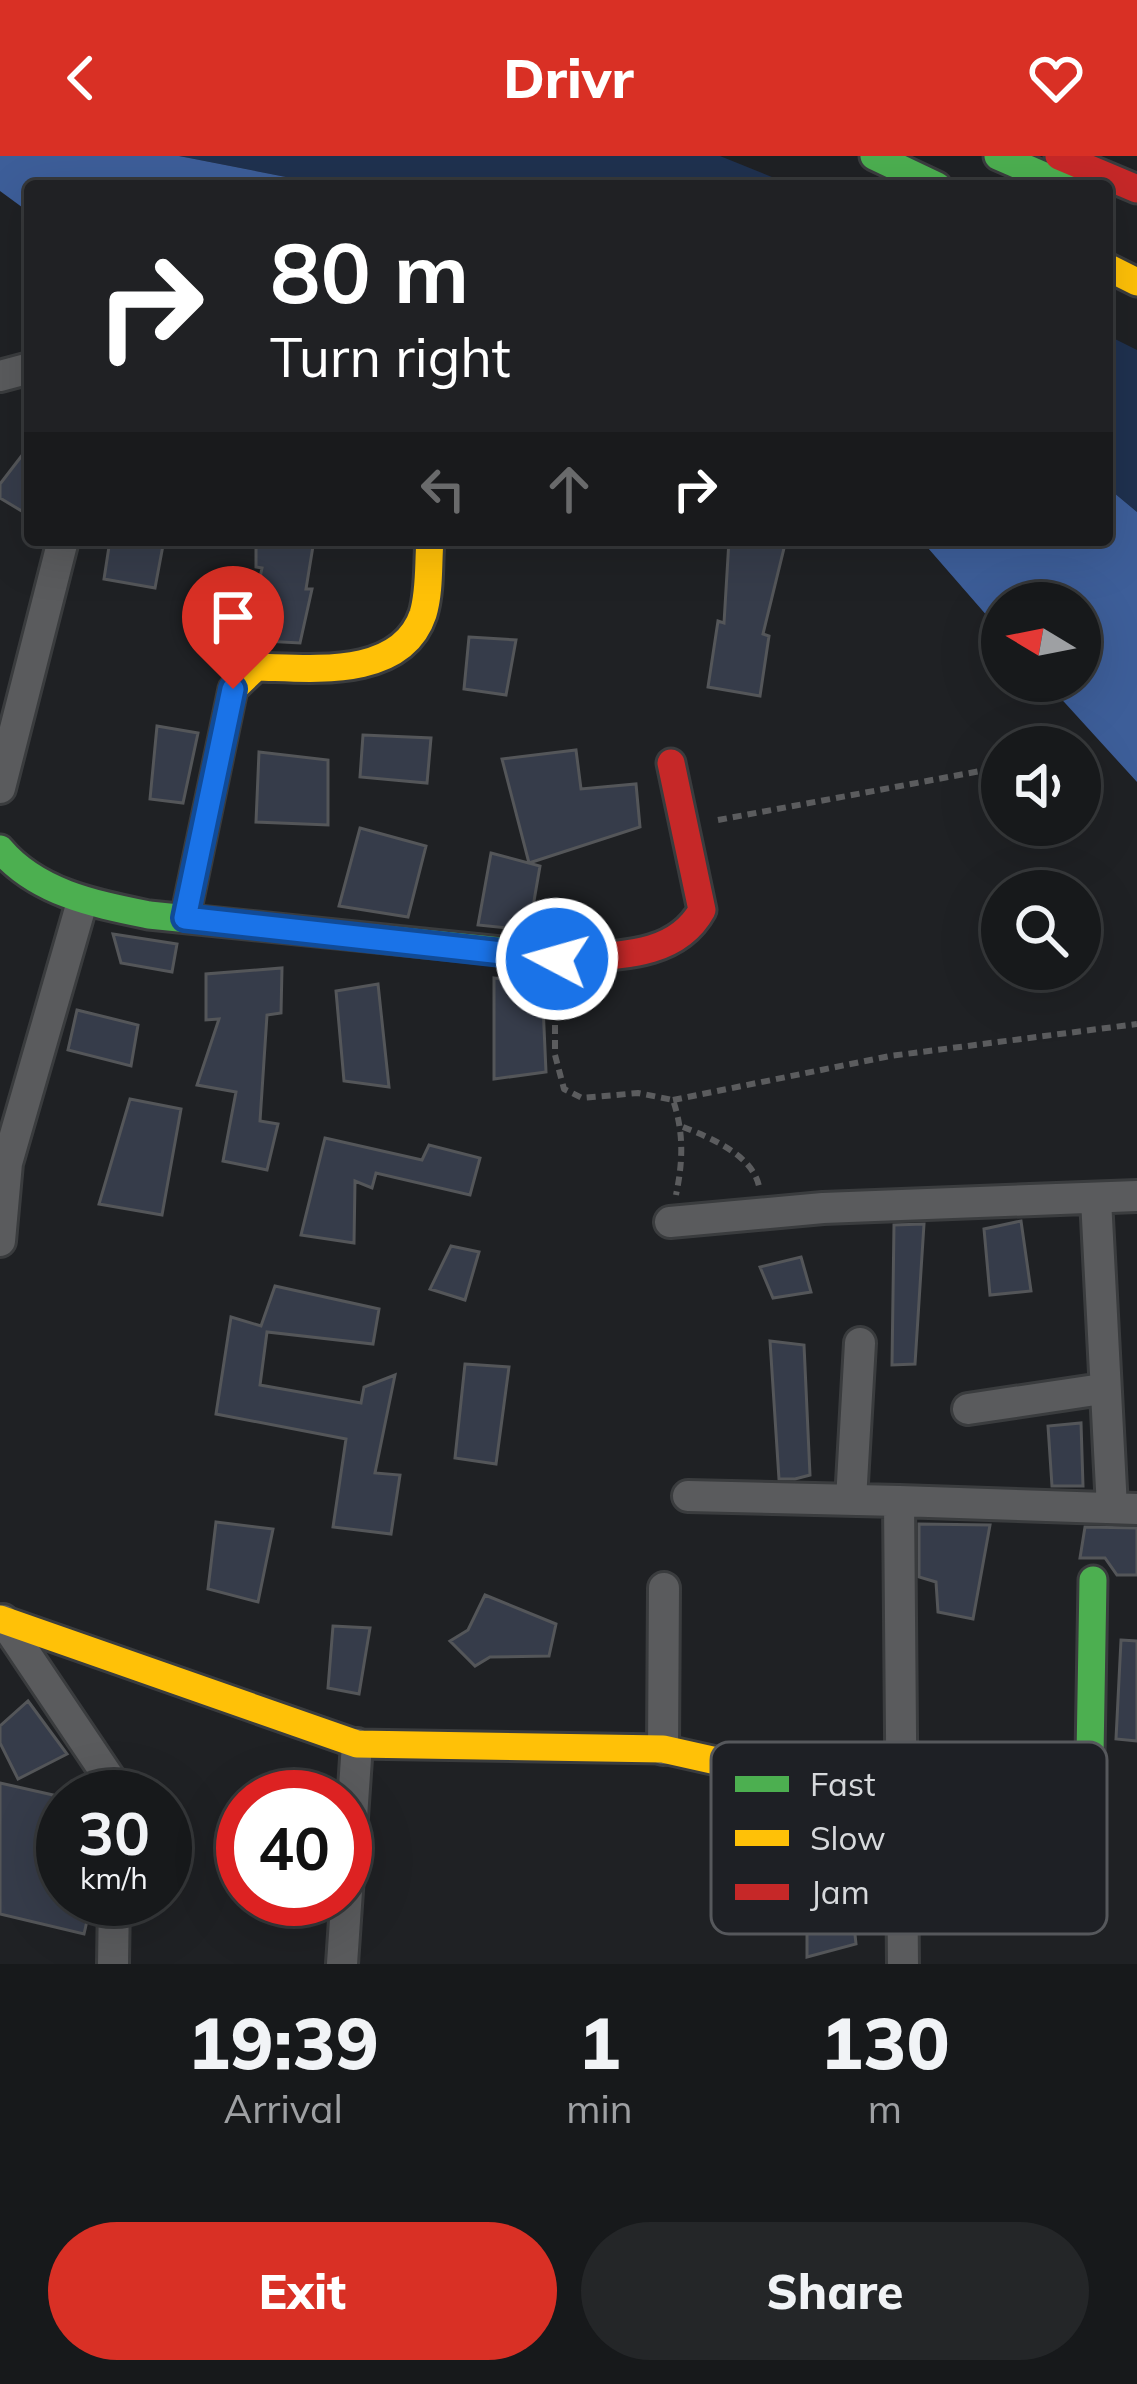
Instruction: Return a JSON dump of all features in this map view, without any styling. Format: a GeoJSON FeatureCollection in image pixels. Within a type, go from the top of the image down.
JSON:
{"type":"FeatureCollection","features":[{"type":"Feature","properties":{"kind":"main road"},"geometry":{"type":"LineString","coordinates":[[874,156],[924,180]]}},
{"type":"Feature","properties":{"kind":"main road"},"geometry":{"type":"LineString","coordinates":[[998,156],[1053,180]]}},
{"type":"Feature","properties":{"kind":"main road"},"geometry":{"type":"LineString","coordinates":[[1059,156],[1137,189]]}},
{"type":"Feature","properties":{"kind":"main road"},"geometry":{"type":"LineString","coordinates":[[185,918],[233,689],[256,667],[347,668],[390,654],[420,622],[429,546]]}},
{"type":"Feature","properties":{"kind":"main road"},"geometry":{"type":"LineString","coordinates":[[0,849],[16,868],[82,902],[185,918],[557,959],[662,945],[697,927],[702,910],[670,763]]}},
{"type":"Feature","properties":{"kind":"main road"},"geometry":{"type":"LineString","coordinates":[[1090,1742],[1093,1580]]}},
{"type":"Feature","properties":{"kind":"main road"},"geometry":{"type":"LineString","coordinates":[[1,1625],[357,1744],[663,1749],[711,1760]]}},
{"type":"Feature","properties":{"kind":"street"},"geometry":{"type":"LineString","coordinates":[[0,788],[61,546]]}},
{"type":"Feature","properties":{"kind":"street"},"geometry":{"type":"LineString","coordinates":[[0,1241],[7,1163],[82,902]]}},
{"type":"Feature","properties":{"kind":"street"},"geometry":{"type":"LineString","coordinates":[[670,1222],[766,1213],[1137,1196]]}},
{"type":"Feature","properties":{"kind":"street"},"geometry":{"type":"LineString","coordinates":[[688,1496],[1124,1508],[1102,1389],[1096,1198]]}},
{"type":"Feature","properties":{"kind":"street"},"geometry":{"type":"LineString","coordinates":[[851,1500],[860,1342]]}},
{"type":"Feature","properties":{"kind":"street"},"geometry":{"type":"LineString","coordinates":[[968,1409],[1102,1389]]}},
{"type":"Feature","properties":{"kind":"street"},"geometry":{"type":"LineString","coordinates":[[898,1501],[900,1742]]}},
{"type":"Feature","properties":{"kind":"street"},"geometry":{"type":"LineString","coordinates":[[663,1749],[664,1588]]}},
{"type":"Feature","properties":{"kind":"street"},"geometry":{"type":"LineString","coordinates":[[1,1625],[103,1770]]}},
{"type":"Feature","properties":{"kind":"street"},"geometry":{"type":"LineString","coordinates":[[342,1964],[357,1744]]}},
{"type":"Feature","properties":{"kind":"street"},"geometry":{"type":"LineString","coordinates":[[113,1964],[114,1926]]}},
{"type":"Feature","properties":{"kind":"street"},"geometry":{"type":"LineString","coordinates":[[903,1934],[903,1964]]}},
{"type":"Feature","properties":{"kind":"path"},"geometry":{"type":"LineString","coordinates":[[685,825],[981,771]]}},
{"type":"Feature","properties":{"kind":"path"},"geometry":{"type":"LineString","coordinates":[[557,959],[555,1055],[564,1089],[582,1098],[638,1093],[673,1100],[890,1056],[1137,1024]]}},
{"type":"Feature","properties":{"kind":"path"},"geometry":{"type":"LineString","coordinates":[[670,1222],[682,1167],[682,1127],[673,1100]]}},
{"type":"Feature","properties":{"kind":"path"},"geometry":{"type":"LineString","coordinates":[[682,1127],[717,1141],[756,1172],[766,1213]]}},
{"type":"Feature","properties":{"kind":"shaded area"},"geometry":{"type":"Polygon","coordinates":[[[179,156],[720,156],[779,180],[301,180],[179,156]]]}},
{"type":"Feature","properties":{"kind":"shaded area"},"geometry":{"type":"Polygon","coordinates":[[[1113,338],[1137,350],[1137,512],[1113,492],[1113,338]]]}},
{"type":"Feature","properties":{"kind":"water"},"geometry":{"type":"Polygon","coordinates":[[[0,156],[179,156],[301,180],[24,180],[24,209],[0,191],[0,156]]]}},
{"type":"Feature","properties":{"kind":"water"},"geometry":{"type":"Polygon","coordinates":[[[1113,492],[1137,512],[1137,782],[1101,742],[1101,726],[1086,726],[1064,702],[1101,702],[1101,582],[981,582],[981,609],[926,546],[1113,546],[1113,492]]]}},
{"type":"Feature","properties":{"kind":"building"},"geometry":{"type":"Polygon","coordinates":[[[24,453],[24,512],[0,498],[0,484],[24,453]]]}},
{"type":"Feature","properties":{"kind":"building"},"geometry":{"type":"Polygon","coordinates":[[[109,546],[163,546],[155,588],[104,579],[109,546]]]}},
{"type":"Feature","properties":{"kind":"building"},"geometry":{"type":"Polygon","coordinates":[[[256,546],[313,546],[306,589],[312,589],[300,643],[247,640],[262,568],[256,567],[256,546]]]}},
{"type":"Feature","properties":{"kind":"building"},"geometry":{"type":"Polygon","coordinates":[[[729,546],[785,546],[763,634],[769,636],[760,696],[708,687],[718,621],[724,623],[729,546]]]}},
{"type":"Feature","properties":{"kind":"building"},"geometry":{"type":"Polygon","coordinates":[[[469,637],[516,640],[506,695],[464,689],[469,637]]]}},
{"type":"Feature","properties":{"kind":"building"},"geometry":{"type":"Polygon","coordinates":[[[157,726],[198,733],[183,803],[150,799],[157,726]]]}},
{"type":"Feature","properties":{"kind":"building"},"geometry":{"type":"Polygon","coordinates":[[[363,735],[431,738],[427,783],[360,777],[363,735]]]}},
{"type":"Feature","properties":{"kind":"building"},"geometry":{"type":"Polygon","coordinates":[[[576,750],[581,789],[636,784],[640,827],[529,863],[502,759],[576,750]]]}},
{"type":"Feature","properties":{"kind":"building"},"geometry":{"type":"Polygon","coordinates":[[[259,752],[328,760],[328,825],[256,822],[259,752]]]}},
{"type":"Feature","properties":{"kind":"building"},"geometry":{"type":"Polygon","coordinates":[[[360,828],[426,846],[408,917],[339,906],[360,828]]]}},
{"type":"Feature","properties":{"kind":"building"},"geometry":{"type":"Polygon","coordinates":[[[491,853],[540,866],[529,930],[478,925],[491,853]]]}},
{"type":"Feature","properties":{"kind":"building"},"geometry":{"type":"Polygon","coordinates":[[[113,934],[177,944],[172,972],[121,963],[113,934]]]}},
{"type":"Feature","properties":{"kind":"building"},"geometry":{"type":"Polygon","coordinates":[[[282,968],[281,1013],[267,1015],[260,1121],[278,1124],[267,1170],[223,1161],[236,1092],[197,1085],[219,1019],[206,1020],[206,974],[282,968]]]}},
{"type":"Feature","properties":{"kind":"building"},"geometry":{"type":"Polygon","coordinates":[[[494,978],[542,983],[546,1072],[494,1079],[494,978]]]}},
{"type":"Feature","properties":{"kind":"building"},"geometry":{"type":"Polygon","coordinates":[[[378,984],[389,1087],[344,1081],[336,991],[378,984]]]}},
{"type":"Feature","properties":{"kind":"building"},"geometry":{"type":"Polygon","coordinates":[[[77,1010],[138,1025],[131,1066],[68,1050],[77,1010]]]}},
{"type":"Feature","properties":{"kind":"building"},"geometry":{"type":"Polygon","coordinates":[[[130,1099],[181,1109],[162,1215],[99,1204],[130,1099]]]}},
{"type":"Feature","properties":{"kind":"building"},"geometry":{"type":"Polygon","coordinates":[[[325,1138],[422,1160],[429,1145],[480,1158],[470,1195],[376,1173],[372,1188],[355,1181],[354,1243],[301,1235],[325,1138]]]}},
{"type":"Feature","properties":{"kind":"building"},"geometry":{"type":"Polygon","coordinates":[[[1021,1221],[1031,1291],[990,1295],[984,1229],[1021,1221]]]}},
{"type":"Feature","properties":{"kind":"building"},"geometry":{"type":"Polygon","coordinates":[[[924,1224],[915,1364],[892,1365],[894,1225],[924,1224]]]}},
{"type":"Feature","properties":{"kind":"building"},"geometry":{"type":"Polygon","coordinates":[[[451,1246],[479,1252],[465,1300],[430,1289],[451,1246]]]}},
{"type":"Feature","properties":{"kind":"building"},"geometry":{"type":"Polygon","coordinates":[[[801,1257],[811,1292],[773,1298],[760,1267],[801,1257]]]}},
{"type":"Feature","properties":{"kind":"building"},"geometry":{"type":"Polygon","coordinates":[[[275,1286],[379,1309],[373,1344],[267,1332],[260,1385],[361,1403],[364,1387],[395,1375],[375,1473],[400,1475],[391,1534],[333,1527],[346,1439],[216,1414],[231,1317],[261,1326],[275,1286]]]}},
{"type":"Feature","properties":{"kind":"building"},"geometry":{"type":"Polygon","coordinates":[[[770,1341],[804,1345],[810,1475],[795,1479],[779,1479],[770,1341]]]}},
{"type":"Feature","properties":{"kind":"building"},"geometry":{"type":"Polygon","coordinates":[[[465,1364],[509,1367],[496,1464],[455,1458],[465,1364]]]}},
{"type":"Feature","properties":{"kind":"building"},"geometry":{"type":"Polygon","coordinates":[[[1081,1423],[1083,1486],[1052,1486],[1048,1426],[1081,1423]]]}},
{"type":"Feature","properties":{"kind":"building"},"geometry":{"type":"Polygon","coordinates":[[[216,1522],[273,1529],[258,1602],[208,1589],[216,1522]]]}},
{"type":"Feature","properties":{"kind":"building"},"geometry":{"type":"Polygon","coordinates":[[[919,1524],[990,1525],[973,1619],[938,1612],[936,1582],[919,1577],[919,1524]]]}},
{"type":"Feature","properties":{"kind":"building"},"geometry":{"type":"Polygon","coordinates":[[[1085,1527],[1137,1528],[1137,1575],[1117,1575],[1105,1558],[1080,1558],[1085,1527]]]}},
{"type":"Feature","properties":{"kind":"building"},"geometry":{"type":"Polygon","coordinates":[[[485,1595],[556,1624],[549,1656],[490,1657],[475,1666],[450,1641],[468,1630],[485,1595]]]}},
{"type":"Feature","properties":{"kind":"building"},"geometry":{"type":"Polygon","coordinates":[[[333,1626],[370,1628],[359,1694],[328,1688],[333,1626]]]}},
{"type":"Feature","properties":{"kind":"building"},"geometry":{"type":"Polygon","coordinates":[[[1121,1640],[1137,1641],[1137,1741],[1116,1739],[1121,1640]]]}},
{"type":"Feature","properties":{"kind":"building"},"geometry":{"type":"Polygon","coordinates":[[[28,1701],[67,1754],[18,1779],[0,1743],[0,1726],[28,1701]]]}},
{"type":"Feature","properties":{"kind":"building"},"geometry":{"type":"Polygon","coordinates":[[[0,1783],[36,1791],[36,1923],[0,1914],[0,1783]]]}},
{"type":"Feature","properties":{"kind":"building"},"geometry":{"type":"Polygon","coordinates":[[[50,1926],[86,1926],[84,1934],[50,1926]]]}},
{"type":"Feature","properties":{"kind":"building"},"geometry":{"type":"Polygon","coordinates":[[[807,1934],[855,1934],[856,1944],[807,1957],[807,1934]]]}},
{"type":"Feature","properties":{"kind":"traffic: fast"},"geometry":{"type":"LineString","coordinates":[[874,156],[924,180]]}},
{"type":"Feature","properties":{"kind":"traffic: fast"},"geometry":{"type":"LineString","coordinates":[[998,156],[1053,180]]}},
{"type":"Feature","properties":{"kind":"traffic: fast"},"geometry":{"type":"LineString","coordinates":[[0,849],[49,886],[149,915],[571,958]]}},
{"type":"Feature","properties":{"kind":"traffic: fast"},"geometry":{"type":"LineString","coordinates":[[1090,1742],[1093,1580]]}},
{"type":"Feature","properties":{"kind":"traffic: slow"},"geometry":{"type":"LineString","coordinates":[[1113,270],[1137,282]]}},
{"type":"Feature","properties":{"kind":"traffic: slow"},"geometry":{"type":"LineString","coordinates":[[185,918],[233,689],[256,667],[351,666],[395,650],[412,635],[423,614],[430,546]]}},
{"type":"Feature","properties":{"kind":"traffic: slow"},"geometry":{"type":"LineString","coordinates":[[0,1619],[357,1744],[663,1749],[711,1760]]}},
{"type":"Feature","properties":{"kind":"traffic: jam"},"geometry":{"type":"LineString","coordinates":[[1059,156],[1137,189]]}},
{"type":"Feature","properties":{"kind":"traffic: jam"},"geometry":{"type":"LineString","coordinates":[[571,958],[627,954],[662,945],[691,925],[702,910],[671,763]]}},
{"type":"Feature","properties":{"kind":"route"},"geometry":{"type":"LineString","coordinates":[[233,689],[185,918],[557,959]]}}]}
